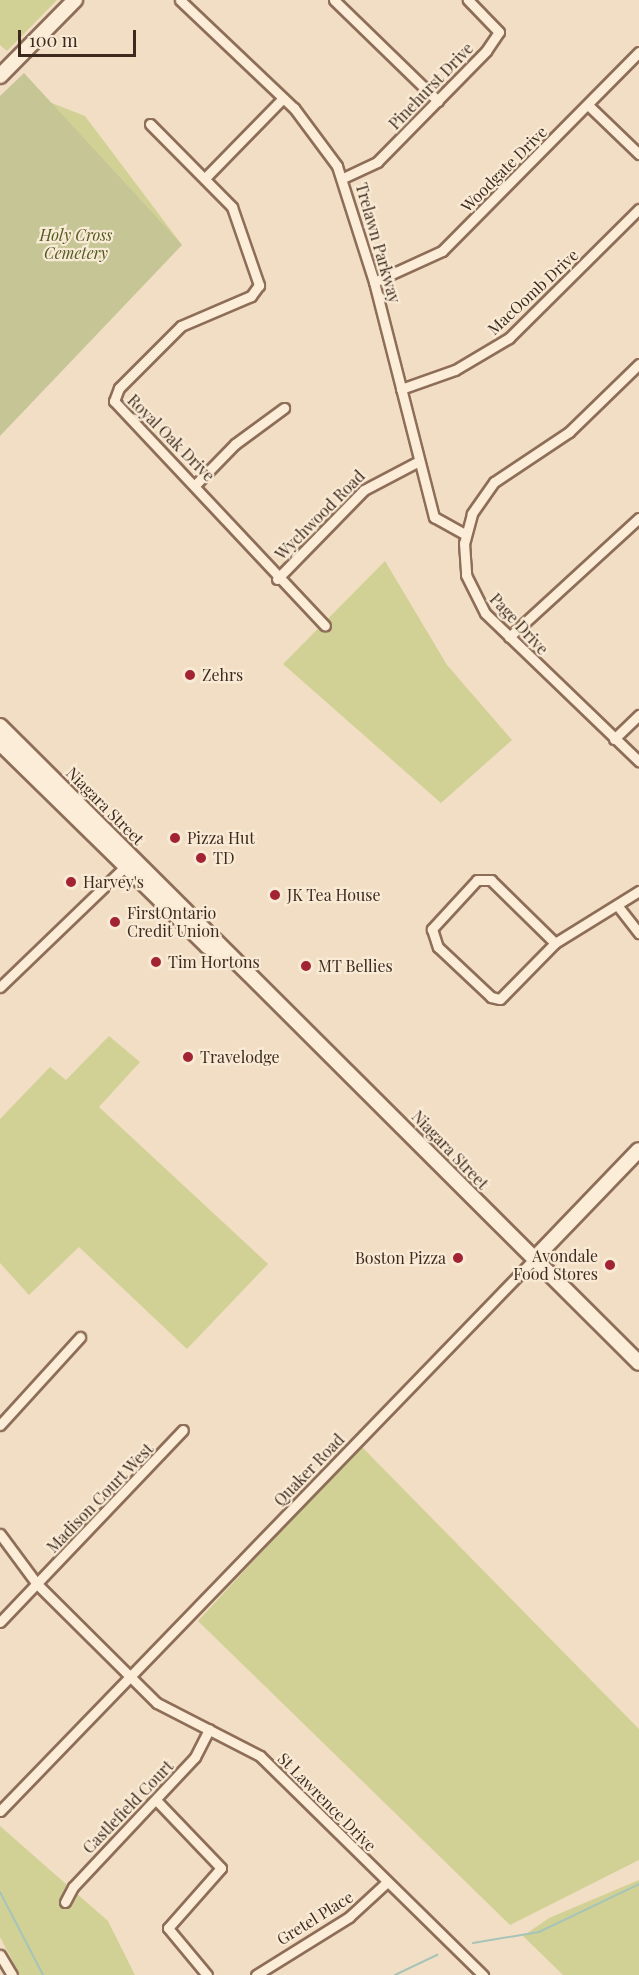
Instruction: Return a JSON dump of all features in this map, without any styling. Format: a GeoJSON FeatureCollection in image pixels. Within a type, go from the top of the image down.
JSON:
{"type":"FeatureCollection","features":[{"type":"Feature","properties":{"kind":"main road"},"geometry":{"type":"LineString","coordinates":[[0,76],[75,0]]}},
{"type":"Feature","properties":{"kind":"main road","name":"Niagara Street"},"geometry":{"type":"LineString","coordinates":[[0,726],[207,946],[234,963],[639,1363]]}},
{"type":"Feature","properties":{"kind":"main road","name":"Niagara Street"},"geometry":{"type":"LineString","coordinates":[[0,743],[130,862]]}},
{"type":"Feature","properties":{"kind":"main road","name":"Quaker Road"},"geometry":{"type":"LineString","coordinates":[[534,1259],[639,1150]]}},
{"type":"Feature","properties":{"kind":"street"},"geometry":{"type":"LineString","coordinates":[[334,0],[438,101]]}},
{"type":"Feature","properties":{"kind":"street","name":"Pinehurst Drive"},"geometry":{"type":"LineString","coordinates":[[343,178],[377,162],[438,101],[499,32],[468,0]]}},
{"type":"Feature","properties":{"kind":"street","name":"Trelawn Parkway"},"geometry":{"type":"LineString","coordinates":[[182,1],[283,99],[319,138],[343,178],[374,282],[434,517],[465,534]]}},
{"type":"Feature","properties":{"kind":"street","name":"Woodgate Drive"},"geometry":{"type":"LineString","coordinates":[[374,282],[442,251],[639,52]]}},
{"type":"Feature","properties":{"kind":"street"},"geometry":{"type":"LineString","coordinates":[[206,177],[283,99]]}},
{"type":"Feature","properties":{"kind":"street"},"geometry":{"type":"LineString","coordinates":[[588,105],[639,154]]}},
{"type":"Feature","properties":{"kind":"street","name":"Royal Oak Drive"},"geometry":{"type":"LineString","coordinates":[[150,124],[206,177],[240,223],[259,285],[251,296],[181,326],[119,388],[114,401],[196,484],[277,579],[325,626]]}},
{"type":"Feature","properties":{"kind":"street","name":"MacOomb Drive"},"geometry":{"type":"LineString","coordinates":[[401,389],[455,370],[509,338],[639,209]]}},
{"type":"Feature","properties":{"kind":"street"},"geometry":{"type":"LineString","coordinates":[[465,534],[494,482],[569,432],[639,364]]}},
{"type":"Feature","properties":{"kind":"street"},"geometry":{"type":"LineString","coordinates":[[196,484],[235,444],[284,408]]}},
{"type":"Feature","properties":{"kind":"street","name":"Wychwood Road"},"geometry":{"type":"LineString","coordinates":[[277,579],[371,485],[419,460]]}},
{"type":"Feature","properties":{"kind":"street"},"geometry":{"type":"LineString","coordinates":[[509,638],[639,518]]}},
{"type":"Feature","properties":{"kind":"street","name":"Page Drive"},"geometry":{"type":"LineString","coordinates":[[465,534],[471,590],[509,638],[639,761]]}},
{"type":"Feature","properties":{"kind":"street"},"geometry":{"type":"LineString","coordinates":[[614,739],[639,715]]}},
{"type":"Feature","properties":{"kind":"street"},"geometry":{"type":"LineString","coordinates":[[0,987],[130,862]]}},
{"type":"Feature","properties":{"kind":"street"},"geometry":{"type":"LineString","coordinates":[[555,943],[491,880],[477,880],[432,929],[438,947],[491,997],[500,999],[555,943],[639,891]]}},
{"type":"Feature","properties":{"kind":"street"},"geometry":{"type":"LineString","coordinates":[[617,904],[639,933]]}},
{"type":"Feature","properties":{"kind":"street","name":"Quaker Road"},"geometry":{"type":"LineString","coordinates":[[0,1811],[534,1259]]}},
{"type":"Feature","properties":{"kind":"street"},"geometry":{"type":"LineString","coordinates":[[0,1425],[80,1337]]}},
{"type":"Feature","properties":{"kind":"street","name":"Madison Court West"},"geometry":{"type":"LineString","coordinates":[[0,1622],[183,1430]]}},
{"type":"Feature","properties":{"kind":"street","name":"St Lawrence Drive"},"geometry":{"type":"LineString","coordinates":[[0,1534],[37,1584],[168,1711],[209,1729],[260,1756],[483,1975]]}},
{"type":"Feature","properties":{"kind":"street","name":"Castlefield Court"},"geometry":{"type":"LineString","coordinates":[[65,1902],[73,1887],[195,1757],[209,1729]]}},
{"type":"Feature","properties":{"kind":"street"},"geometry":{"type":"LineString","coordinates":[[156,1800],[221,1868],[168,1928],[207,1975]]}},
{"type":"Feature","properties":{"kind":"street","name":"Gretel Place"},"geometry":{"type":"LineString","coordinates":[[256,1975],[349,1917],[386,1882]]}},
{"type":"Feature","properties":{"kind":"street"},"geometry":{"type":"LineString","coordinates":[[0,1955],[12,1975]]}},
{"type":"Feature","properties":{"kind":"green space"},"geometry":{"type":"Polygon","coordinates":[[[0,0],[57,0],[7,51],[0,45],[0,0]]]}},
{"type":"Feature","properties":{"kind":"green space","name":"Holy Cross Cemetery"},"geometry":{"type":"Polygon","coordinates":[[[24,73],[182,245],[0,436],[0,96],[24,73]]]}},
{"type":"Feature","properties":{"kind":"green space"},"geometry":{"type":"Polygon","coordinates":[[[39,98],[85,116],[182,245],[162,247],[39,98]]]}},
{"type":"Feature","properties":{"kind":"green space"},"geometry":{"type":"Polygon","coordinates":[[[385,561],[447,665],[512,740],[441,803],[283,664],[385,561]]]}},
{"type":"Feature","properties":{"kind":"green space"},"geometry":{"type":"Polygon","coordinates":[[[109,1036],[140,1062],[99,1107],[268,1264],[187,1349],[79,1247],[29,1295],[0,1263],[0,1119],[50,1067],[66,1080],[109,1036]]]}},
{"type":"Feature","properties":{"kind":"green space"},"geometry":{"type":"Polygon","coordinates":[[[360,1445],[639,1729],[639,1860],[510,1925],[198,1621],[360,1445]]]}},
{"type":"Feature","properties":{"kind":"green space"},"geometry":{"type":"Polygon","coordinates":[[[0,1826],[108,1921],[135,1975],[20,1975],[0,1937],[0,1826]]]}},
{"type":"Feature","properties":{"kind":"green space"},"geometry":{"type":"Polygon","coordinates":[[[639,1880],[639,1975],[563,1975],[523,1936],[549,1918],[639,1880]]]}},
{"type":"Feature","properties":{"kind":"waterway"},"geometry":{"type":"LineString","coordinates":[[473,1943],[539,1932],[639,1884]]}},
{"type":"Feature","properties":{"kind":"waterway"},"geometry":{"type":"LineString","coordinates":[[0,1892],[43,1975]]}},
{"type":"Feature","properties":{"kind":"waterway"},"geometry":{"type":"LineString","coordinates":[[395,1975],[437,1955]]}},
{"type":"Feature","properties":{"kind":"place","name":"Zehrs"},"geometry":{"type":"Point","coordinates":[190,675]}},
{"type":"Feature","properties":{"kind":"place","name":"Pizza Hut"},"geometry":{"type":"Point","coordinates":[175,838]}},
{"type":"Feature","properties":{"kind":"place","name":"TD"},"geometry":{"type":"Point","coordinates":[201,858]}},
{"type":"Feature","properties":{"kind":"place","name":"Harvey's"},"geometry":{"type":"Point","coordinates":[71,882]}},
{"type":"Feature","properties":{"kind":"place","name":"JK Tea House"},"geometry":{"type":"Point","coordinates":[275,895]}},
{"type":"Feature","properties":{"kind":"place","name":"FirstOntario Credit Union"},"geometry":{"type":"Point","coordinates":[115,922]}},
{"type":"Feature","properties":{"kind":"place","name":"Tim Hortons"},"geometry":{"type":"Point","coordinates":[156,962]}},
{"type":"Feature","properties":{"kind":"place","name":"MT Bellies"},"geometry":{"type":"Point","coordinates":[306,966]}},
{"type":"Feature","properties":{"kind":"place","name":"Travelodge"},"geometry":{"type":"Point","coordinates":[188,1057]}},
{"type":"Feature","properties":{"kind":"place","name":"Boston Pizza"},"geometry":{"type":"Point","coordinates":[458,1258]}},
{"type":"Feature","properties":{"kind":"place","name":"Avondale Food Stores"},"geometry":{"type":"Point","coordinates":[610,1265]}}]}
